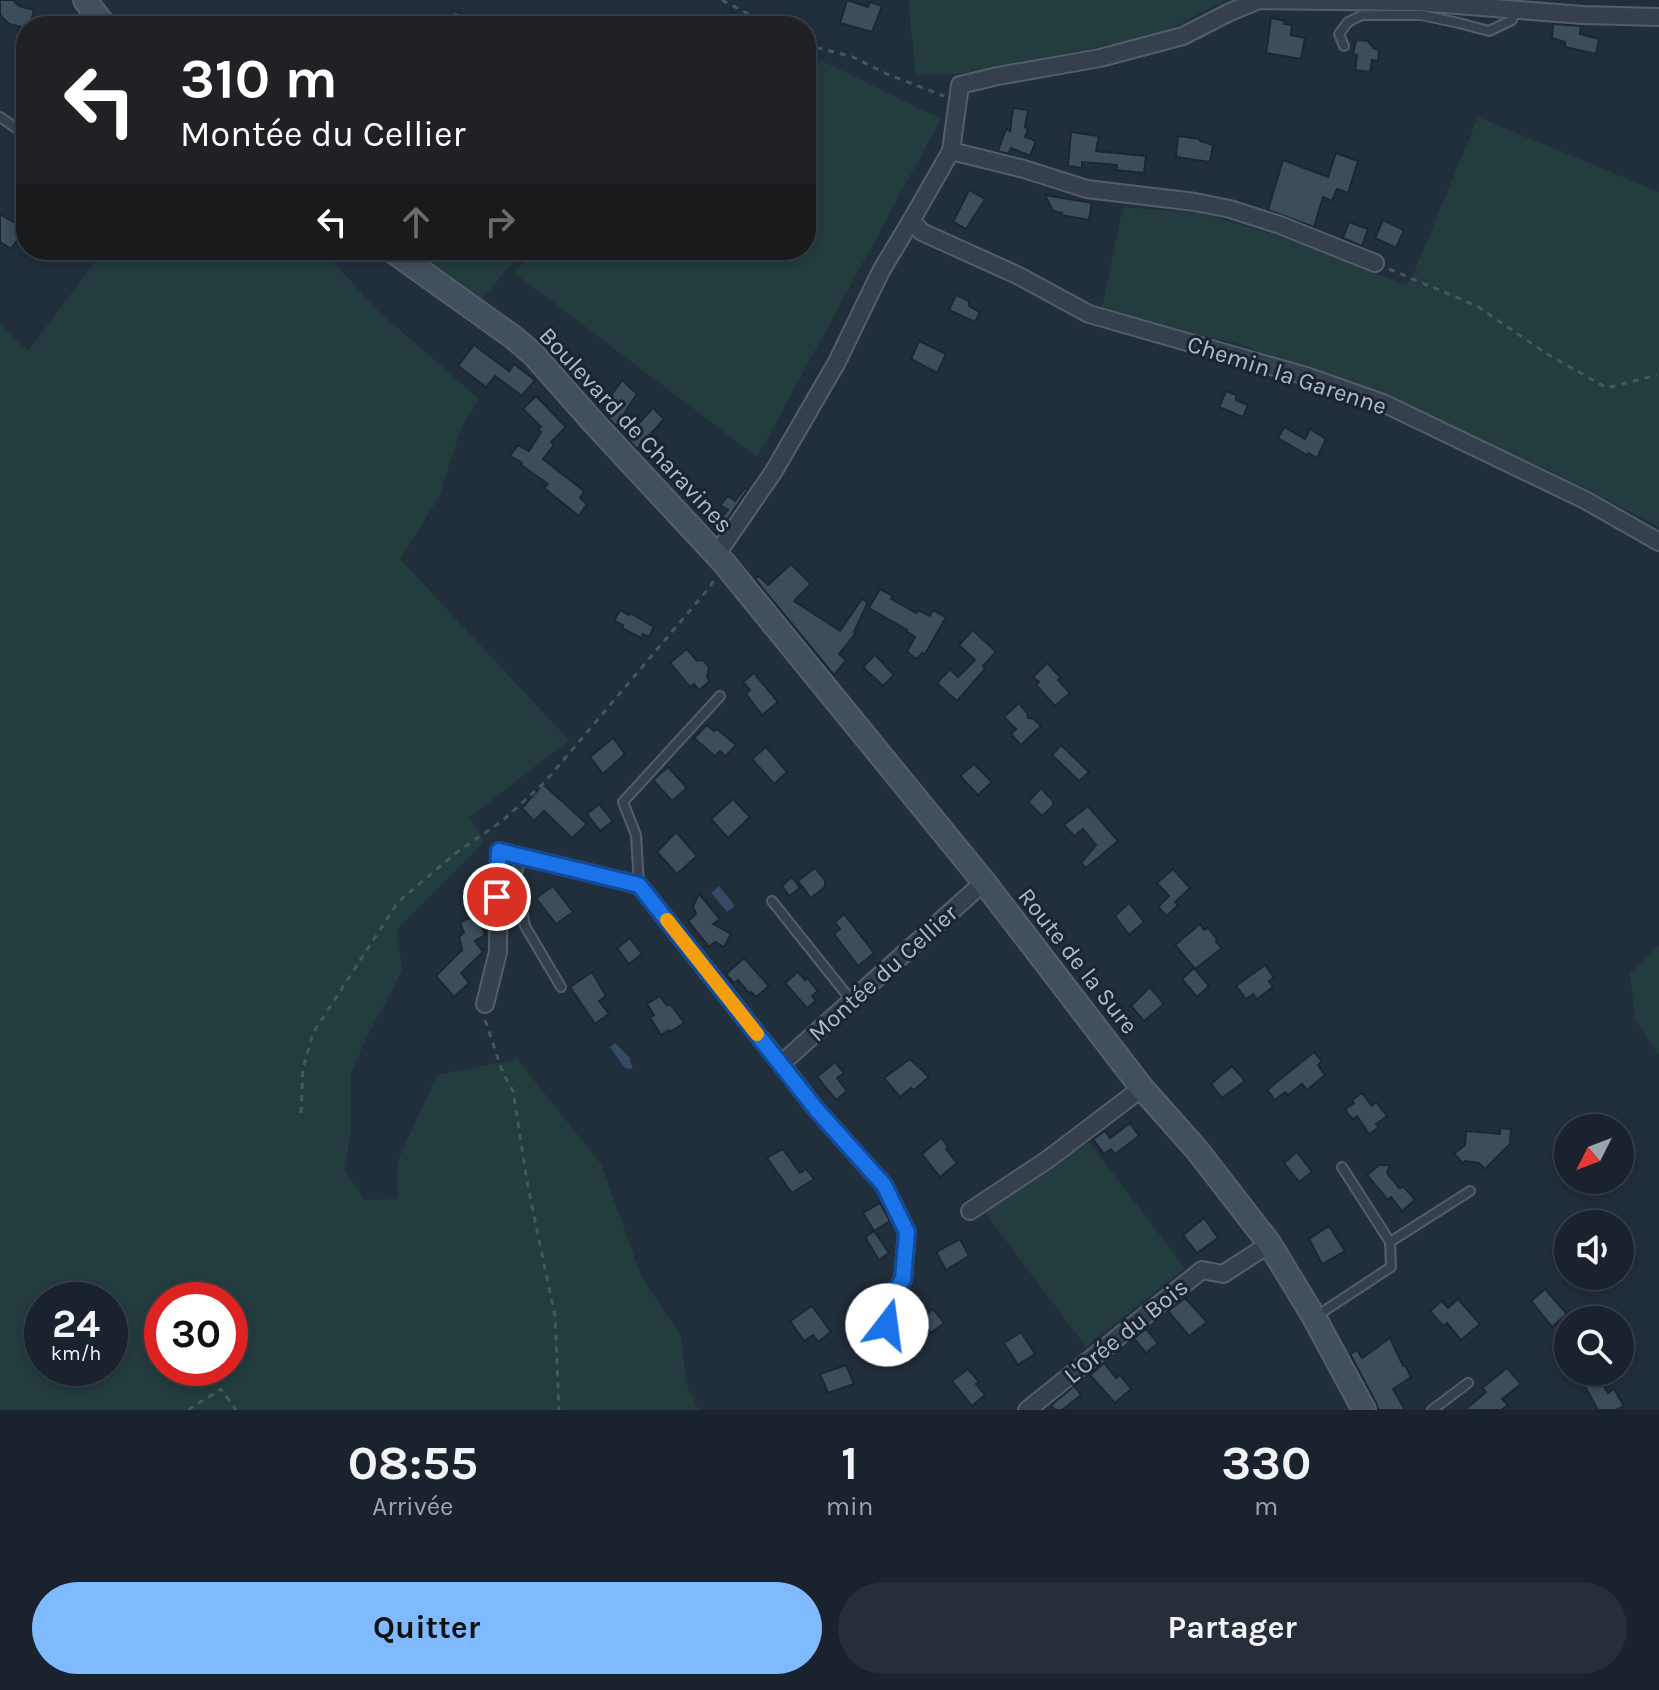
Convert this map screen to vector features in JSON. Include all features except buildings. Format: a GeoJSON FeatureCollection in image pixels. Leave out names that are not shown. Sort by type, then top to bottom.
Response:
{"type":"FeatureCollection","features":[{"type":"Feature","properties":{"kind":"main road"},"geometry":{"type":"LineString","coordinates":[[85,0],[97,16]]}},
{"type":"Feature","properties":{"kind":"main road","name":"Boulevard de Charavines"},"geometry":{"type":"LineString","coordinates":[[405,260],[533,354],[614,446],[720,558]]}},
{"type":"Feature","properties":{"kind":"main road","name":"Route de la Sure"},"geometry":{"type":"LineString","coordinates":[[720,558],[984,882],[1142,1088],[1197,1150],[1269,1243],[1314,1317],[1364,1410]]}},
{"type":"Feature","properties":{"kind":"street"},"geometry":{"type":"LineString","coordinates":[[720,558],[721,548],[774,471],[837,362],[881,271],[951,151],[959,92],[998,76],[1100,58],[1183,36],[1259,0],[1418,2],[1505,6],[1583,15],[1659,17]]}},
{"type":"Feature","properties":{"kind":"street"},"geometry":{"type":"LineString","coordinates":[[951,151],[1087,189],[1230,209],[1280,225],[1375,263]]}},
{"type":"Feature","properties":{"kind":"street","name":"Chemin la Garenne"},"geometry":{"type":"LineString","coordinates":[[911,221],[922,232],[1019,276],[1089,314],[1306,376],[1383,403],[1585,500],[1659,542]]}},
{"type":"Feature","properties":{"kind":"street"},"geometry":{"type":"LineString","coordinates":[[485,1004],[498,952],[499,851],[639,885],[816,1109],[884,1185],[907,1232],[903,1279],[888,1301],[886,1348]]}},
{"type":"Feature","properties":{"kind":"street","name":"Montée du Cellier"},"geometry":{"type":"LineString","coordinates":[[781,1064],[984,882]]}},
{"type":"Feature","properties":{"kind":"street"},"geometry":{"type":"LineString","coordinates":[[970,1211],[1047,1160],[1142,1088]]}},
{"type":"Feature","properties":{"kind":"street","name":"L'Orée du Bois"},"geometry":{"type":"LineString","coordinates":[[1027,1410],[1202,1270],[1223,1274],[1269,1243]]}},
{"type":"Feature","properties":{"kind":"lane"},"geometry":{"type":"LineString","coordinates":[[1344,46],[1339,34],[1348,22],[1362,15],[1421,15],[1489,31],[1512,20],[1505,6]]}},
{"type":"Feature","properties":{"kind":"lane"},"geometry":{"type":"LineString","coordinates":[[639,885],[636,835],[623,802],[720,696]]}},
{"type":"Feature","properties":{"kind":"lane"},"geometry":{"type":"LineString","coordinates":[[521,857],[516,877],[525,926],[561,987]]}},
{"type":"Feature","properties":{"kind":"lane"},"geometry":{"type":"LineString","coordinates":[[772,901],[852,1001]]}},
{"type":"Feature","properties":{"kind":"lane"},"geometry":{"type":"LineString","coordinates":[[1314,1317],[1391,1267],[1390,1242],[1342,1167]]}},
{"type":"Feature","properties":{"kind":"lane"},"geometry":{"type":"LineString","coordinates":[[1390,1242],[1470,1191]]}},
{"type":"Feature","properties":{"kind":"lane"},"geometry":{"type":"LineString","coordinates":[[1432,1410],[1468,1383]]}},
{"type":"Feature","properties":{"kind":"path"},"geometry":{"type":"LineString","coordinates":[[722,0],[752,16]]}},
{"type":"Feature","properties":{"kind":"path"},"geometry":{"type":"LineString","coordinates":[[816,47],[853,57],[925,89],[959,92]]}},
{"type":"Feature","properties":{"kind":"path"},"geometry":{"type":"LineString","coordinates":[[1375,263],[1477,306],[1547,354],[1607,388],[1657,375]]}},
{"type":"Feature","properties":{"kind":"path"},"geometry":{"type":"LineString","coordinates":[[301,1113],[303,1069],[313,1033],[398,902],[457,852],[501,822],[544,783],[709,588],[720,558]]}},
{"type":"Feature","properties":{"kind":"path"},"geometry":{"type":"LineString","coordinates":[[485,1004],[484,1018],[503,1073],[513,1091],[528,1187],[555,1316],[559,1410]]}},
{"type":"Feature","properties":{"kind":"path"},"geometry":{"type":"LineString","coordinates":[[188,1410],[221,1389],[236,1410]]}},
{"type":"Feature","properties":{"kind":"green space"},"geometry":{"type":"Polygon","coordinates":[[[908,0],[1226,0],[1160,35],[961,74],[916,75],[908,0]]]}},
{"type":"Feature","properties":{"kind":"green space"},"geometry":{"type":"Polygon","coordinates":[[[818,59],[941,119],[757,457],[513,272],[526,260],[816,260],[818,59]]]}},
{"type":"Feature","properties":{"kind":"green space"},"geometry":{"type":"Polygon","coordinates":[[[1478,117],[1659,192],[1659,527],[1545,468],[1239,344],[1101,312],[1123,207],[1200,213],[1280,236],[1406,285],[1413,275],[1478,117]]]}},
{"type":"Feature","properties":{"kind":"green space"},"geometry":{"type":"Polygon","coordinates":[[[96,260],[332,260],[376,309],[479,399],[461,428],[439,497],[400,559],[569,740],[470,817],[484,842],[397,929],[402,971],[351,1072],[351,1130],[345,1170],[364,1200],[397,1199],[398,1160],[437,1075],[517,1059],[601,1164],[642,1278],[681,1336],[687,1386],[699,1410],[0,1410],[0,323],[28,351],[96,260]]]}},
{"type":"Feature","properties":{"kind":"green space"},"geometry":{"type":"Polygon","coordinates":[[[420,260],[517,260],[482,299],[420,260]]]}},
{"type":"Feature","properties":{"kind":"green space"},"geometry":{"type":"Polygon","coordinates":[[[1659,946],[1659,1055],[1635,1020],[1630,973],[1659,946]]]}},
{"type":"Feature","properties":{"kind":"green space"},"geometry":{"type":"Polygon","coordinates":[[[1089,1142],[1185,1268],[1086,1347],[985,1213],[1089,1142]]]}},
{"type":"Feature","properties":{"kind":"water"},"geometry":{"type":"Polygon","coordinates":[[[719,886],[735,906],[727,912],[711,893],[719,886]]]}},
{"type":"Feature","properties":{"kind":"water"},"geometry":{"type":"Polygon","coordinates":[[[615,1043],[630,1058],[631,1069],[625,1068],[610,1047],[615,1043]]]}},
{"type":"Feature","properties":{"kind":"slow traffic"},"geometry":{"type":"LineString","coordinates":[[667,920],[757,1034]]}},
{"type":"Feature","properties":{"kind":"route"},"geometry":{"type":"LineString","coordinates":[[497,897],[499,851],[639,885],[816,1109],[884,1185],[907,1232],[903,1279],[888,1301],[887,1325]]}}]}
